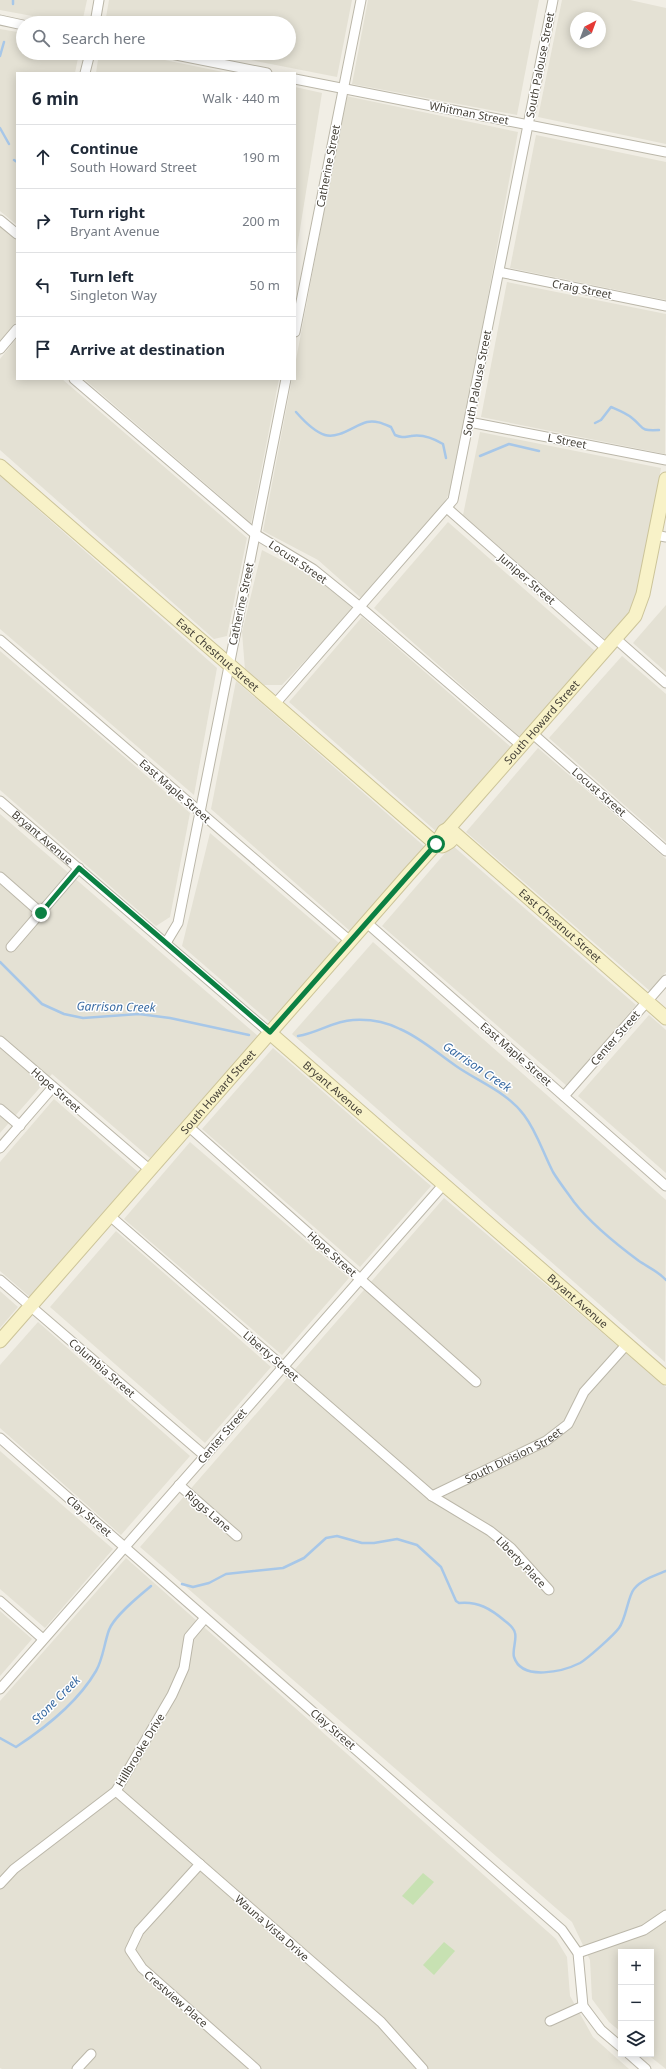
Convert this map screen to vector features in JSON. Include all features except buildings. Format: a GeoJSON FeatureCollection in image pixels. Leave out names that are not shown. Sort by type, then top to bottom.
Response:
{"type":"FeatureCollection","features":[{"type":"Feature","properties":{"kind":"main road","name":"East Chestnut Street"},"geometry":{"type":"LineString","coordinates":[[0,466],[436,844]]}},
{"type":"Feature","properties":{"kind":"main road","name":"South Howard Street"},"geometry":{"type":"LineString","coordinates":[[0,1341],[436,844],[442,846],[452,840],[452,832],[460,817],[635,616],[660,536],[666,479]]}},
{"type":"Feature","properties":{"kind":"main road","name":"East Chestnut Street"},"geometry":{"type":"LineString","coordinates":[[452,832],[666,1018]]}},
{"type":"Feature","properties":{"kind":"main road","name":"Bryant Avenue"},"geometry":{"type":"LineString","coordinates":[[270,1032],[665,1376]]}},
{"type":"Feature","properties":{"kind":"street"},"geometry":{"type":"LineString","coordinates":[[96,16],[99,0]]}},
{"type":"Feature","properties":{"kind":"street","name":"Catherine Street"},"geometry":{"type":"LineString","coordinates":[[296,327],[361,0]]}},
{"type":"Feature","properties":{"kind":"street","name":"South Palouse Street"},"geometry":{"type":"LineString","coordinates":[[275,704],[447,508],[455,492],[552,0]]}},
{"type":"Feature","properties":{"kind":"street"},"geometry":{"type":"LineString","coordinates":[[0,20],[16,23]]}},
{"type":"Feature","properties":{"kind":"street"},"geometry":{"type":"LineString","coordinates":[[86,72],[89,60]]}},
{"type":"Feature","properties":{"kind":"street"},"geometry":{"type":"LineString","coordinates":[[201,60],[262,72]]}},
{"type":"Feature","properties":{"kind":"street","name":"Whitman Street"},"geometry":{"type":"LineString","coordinates":[[296,79],[666,152]]}},
{"type":"Feature","properties":{"kind":"street"},"geometry":{"type":"LineString","coordinates":[[0,220],[16,233]]}},
{"type":"Feature","properties":{"kind":"street","name":"Craig Street"},"geometry":{"type":"LineString","coordinates":[[499,272],[666,306]]}},
{"type":"Feature","properties":{"kind":"street"},"geometry":{"type":"LineString","coordinates":[[0,349],[16,331]]}},
{"type":"Feature","properties":{"kind":"street","name":"Locust Street"},"geometry":{"type":"LineString","coordinates":[[75,380],[255,534],[313,569],[360,607],[522,746]]}},
{"type":"Feature","properties":{"kind":"street","name":"Catherine Street"},"geometry":{"type":"LineString","coordinates":[[166,943],[178,923],[228,663],[286,380]]}},
{"type":"Feature","properties":{"kind":"street","name":"L Street"},"geometry":{"type":"LineString","coordinates":[[469,422],[666,460]]}},
{"type":"Feature","properties":{"kind":"street","name":"Juniper Street"},"geometry":{"type":"LineString","coordinates":[[447,508],[607,649]]}},
{"type":"Feature","properties":{"kind":"street"},"geometry":{"type":"LineString","coordinates":[[616,639],[666,683]]}},
{"type":"Feature","properties":{"kind":"street","name":"East Maple Street"},"geometry":{"type":"LineString","coordinates":[[0,640],[350,941]]}},
{"type":"Feature","properties":{"kind":"street","name":"Locust Street"},"geometry":{"type":"LineString","coordinates":[[533,734],[666,851]]}},
{"type":"Feature","properties":{"kind":"street","name":"Bryant Avenue"},"geometry":{"type":"LineString","coordinates":[[0,801],[270,1032]]}},
{"type":"Feature","properties":{"kind":"street"},"geometry":{"type":"LineString","coordinates":[[11,947],[79,868]]}},
{"type":"Feature","properties":{"kind":"street"},"geometry":{"type":"LineString","coordinates":[[0,877],[41,913]]}},
{"type":"Feature","properties":{"kind":"street","name":"East Maple Street"},"geometry":{"type":"LineString","coordinates":[[367,923],[666,1186]]}},
{"type":"Feature","properties":{"kind":"street","name":"Center Street"},"geometry":{"type":"LineString","coordinates":[[564,1096],[666,980]]}},
{"type":"Feature","properties":{"kind":"street","name":"Hope Street"},"geometry":{"type":"LineString","coordinates":[[0,1041],[150,1170]]}},
{"type":"Feature","properties":{"kind":"street"},"geometry":{"type":"LineString","coordinates":[[0,1148],[53,1087]]}},
{"type":"Feature","properties":{"kind":"street"},"geometry":{"type":"LineString","coordinates":[[0,1109],[20,1126]]}},
{"type":"Feature","properties":{"kind":"street","name":"Hope Street"},"geometry":{"type":"LineString","coordinates":[[188,1126],[476,1382]]}},
{"type":"Feature","properties":{"kind":"street","name":"Center Street"},"geometry":{"type":"LineString","coordinates":[[0,1689],[444,1184]]}},
{"type":"Feature","properties":{"kind":"street","name":"Liberty Street"},"geometry":{"type":"LineString","coordinates":[[110,1216],[432,1496]]}},
{"type":"Feature","properties":{"kind":"street","name":"Columbia Street"},"geometry":{"type":"LineString","coordinates":[[0,1280],[205,1456]]}},
{"type":"Feature","properties":{"kind":"street","name":"South Division Street"},"geometry":{"type":"LineString","coordinates":[[432,1496],[546,1441],[568,1424],[584,1392],[627,1344]]}},
{"type":"Feature","properties":{"kind":"street","name":"Clay Street"},"geometry":{"type":"LineString","coordinates":[[0,1438],[562,1930],[578,1953],[583,2006]]}},
{"type":"Feature","properties":{"kind":"street","name":"Riggs Lane"},"geometry":{"type":"LineString","coordinates":[[179,1485],[237,1536]]}},
{"type":"Feature","properties":{"kind":"street","name":"Liberty Place"},"geometry":{"type":"LineString","coordinates":[[432,1496],[490,1531],[511,1548],[549,1590]]}},
{"type":"Feature","properties":{"kind":"street"},"geometry":{"type":"LineString","coordinates":[[0,1601],[43,1639]]}},
{"type":"Feature","properties":{"kind":"street","name":"Hillbrooke Drive"},"geometry":{"type":"LineString","coordinates":[[0,1884],[14,1869],[116,1791],[172,1695],[184,1668],[189,1637],[205,1618]]}},
{"type":"Feature","properties":{"kind":"street","name":"Wauna Vista Drive"},"geometry":{"type":"LineString","coordinates":[[116,1791],[380,2022],[423,2069]]}},
{"type":"Feature","properties":{"kind":"street","name":"Crestview Place"},"geometry":{"type":"LineString","coordinates":[[200,1864],[138,1931],[130,1950],[142,1968],[256,2069]]}},
{"type":"Feature","properties":{"kind":"street"},"geometry":{"type":"LineString","coordinates":[[578,1953],[644,1930],[666,1915]]}},
{"type":"Feature","properties":{"kind":"street"},"geometry":{"type":"LineString","coordinates":[[550,2021],[583,2006],[601,2030],[618,2044]]}},
{"type":"Feature","properties":{"kind":"street"},"geometry":{"type":"LineString","coordinates":[[77,2069],[91,2054]]}},
{"type":"Feature","properties":{"kind":"street"},"geometry":{"type":"LineString","coordinates":[[632,2057],[646,2069]]}},
{"type":"Feature","properties":{"kind":"shaded area"},"geometry":{"type":"Polygon","coordinates":[[[0,0],[87,0],[84,16],[32,16],[0,10],[0,0]]]}},
{"type":"Feature","properties":{"kind":"shaded area"},"geometry":{"type":"Polygon","coordinates":[[[109,0],[352,0],[337,77],[251,60],[296,60],[296,16],[106,16],[109,0]]]}},
{"type":"Feature","properties":{"kind":"shaded area"},"geometry":{"type":"Polygon","coordinates":[[[368,0],[539,0],[517,115],[352,84],[368,0]]]}},
{"type":"Feature","properties":{"kind":"shaded area"},"geometry":{"type":"Polygon","coordinates":[[[562,0],[630,0],[666,8],[666,144],[538,117],[562,0]]]}},
{"type":"Feature","properties":{"kind":"shaded area"},"geometry":{"type":"Polygon","coordinates":[[[0,29],[16,32],[16,60],[78,60],[75,72],[16,72],[16,224],[0,211],[0,29]]]}},
{"type":"Feature","properties":{"kind":"shaded area"},"geometry":{"type":"Polygon","coordinates":[[[98,60],[165,60],[223,72],[96,72],[98,60]]]}},
{"type":"Feature","properties":{"kind":"shaded area"},"geometry":{"type":"Polygon","coordinates":[[[296,87],[322,93],[296,254],[296,87]]]}},
{"type":"Feature","properties":{"kind":"shaded area"},"geometry":{"type":"Polygon","coordinates":[[[346,96],[518,132],[454,482],[442,509],[361,598],[318,560],[263,531],[292,380],[296,380],[296,360],[346,96]]]}},
{"type":"Feature","properties":{"kind":"shaded area"},"geometry":{"type":"Polygon","coordinates":[[[536,135],[666,162],[666,300],[510,268],[536,135]]]}},
{"type":"Feature","properties":{"kind":"shaded area"},"geometry":{"type":"Polygon","coordinates":[[[0,226],[16,239],[16,322],[0,341],[0,226]]]}},
{"type":"Feature","properties":{"kind":"shaded area"},"geometry":{"type":"Polygon","coordinates":[[[507,282],[666,314],[665,454],[481,417],[507,282]]]}},
{"type":"Feature","properties":{"kind":"shaded area"},"geometry":{"type":"Polygon","coordinates":[[[16,339],[16,380],[63,380],[247,538],[227,636],[214,639],[0,450],[0,359],[16,339]]]}},
{"type":"Feature","properties":{"kind":"shaded area"},"geometry":{"type":"Polygon","coordinates":[[[85,380],[279,380],[251,523],[85,380]]]}},
{"type":"Feature","properties":{"kind":"shaded area"},"geometry":{"type":"Polygon","coordinates":[[[480,432],[661,468],[639,589],[629,615],[606,640],[463,515],[480,432]]]}},
{"type":"Feature","properties":{"kind":"shaded area"},"geometry":{"type":"Polygon","coordinates":[[[0,476],[217,668],[194,795],[0,629],[0,476]]]}},
{"type":"Feature","properties":{"kind":"shaded area"},"geometry":{"type":"Polygon","coordinates":[[[448,522],[596,652],[521,738],[374,608],[448,522]]]}},
{"type":"Feature","properties":{"kind":"shaded area"},"geometry":{"type":"Polygon","coordinates":[[[262,550],[314,577],[354,609],[282,685],[264,685],[245,670],[242,632],[262,550]]]}},
{"type":"Feature","properties":{"kind":"shaded area"},"geometry":{"type":"Polygon","coordinates":[[[666,605],[666,672],[633,643],[666,605]]]}},
{"type":"Feature","properties":{"kind":"shaded area"},"geometry":{"type":"Polygon","coordinates":[[[362,617],[512,748],[438,833],[289,702],[362,617]]]}},
{"type":"Feature","properties":{"kind":"shaded area"},"geometry":{"type":"Polygon","coordinates":[[[0,651],[190,813],[170,917],[156,926],[0,790],[0,651]]]}},
{"type":"Feature","properties":{"kind":"shaded area"},"geometry":{"type":"Polygon","coordinates":[[[622,656],[666,694],[666,842],[549,738],[622,656]]]}},
{"type":"Feature","properties":{"kind":"shaded area"},"geometry":{"type":"Polygon","coordinates":[[[236,681],[425,847],[350,931],[211,809],[236,681]]]}},
{"type":"Feature","properties":{"kind":"shaded area"},"geometry":{"type":"Polygon","coordinates":[[[538,748],[666,859],[666,972],[650,991],[466,832],[538,748]]]}},
{"type":"Feature","properties":{"kind":"shaded area"},"geometry":{"type":"Polygon","coordinates":[[[0,814],[258,1036],[150,1158],[52,1074],[0,1133],[0,814]]]}},
{"type":"Feature","properties":{"kind":"shaded area"},"geometry":{"type":"Polygon","coordinates":[[[210,833],[339,943],[270,1022],[182,946],[210,833]]]}},
{"type":"Feature","properties":{"kind":"shaded area"},"geometry":{"type":"Polygon","coordinates":[[[452,845],[636,1005],[567,1086],[382,926],[452,845]]]}},
{"type":"Feature","properties":{"kind":"shaded area"},"geometry":{"type":"Polygon","coordinates":[[[373,942],[666,1200],[665,1362],[292,1034],[373,942]]]}},
{"type":"Feature","properties":{"kind":"shaded area"},"geometry":{"type":"Polygon","coordinates":[[[649,1015],[666,1030],[666,1173],[578,1096],[649,1015]]]}},
{"type":"Feature","properties":{"kind":"shaded area"},"geometry":{"type":"Polygon","coordinates":[[[273,1048],[431,1186],[360,1267],[202,1129],[273,1048]]]}},
{"type":"Feature","properties":{"kind":"shaded area"},"geometry":{"type":"Polygon","coordinates":[[[54,1099],[138,1172],[30,1297],[0,1271],[0,1162],[54,1099]]]}},
{"type":"Feature","properties":{"kind":"shaded area"},"geometry":{"type":"Polygon","coordinates":[[[190,1142],[349,1278],[282,1355],[124,1219],[190,1142]]]}},
{"type":"Feature","properties":{"kind":"shaded area"},"geometry":{"type":"Polygon","coordinates":[[[444,1198],[666,1387],[666,2069],[651,2057],[654,2057],[654,1949],[618,1949],[618,2030],[609,2022],[592,1999],[590,1960],[572,1922],[140,1547],[444,1198]]]}},
{"type":"Feature","properties":{"kind":"shaded area"},"geometry":{"type":"Polygon","coordinates":[[[116,1231],[271,1367],[205,1443],[50,1307],[116,1231]]]}},
{"type":"Feature","properties":{"kind":"shaded area"},"geometry":{"type":"Polygon","coordinates":[[[0,1291],[18,1307],[0,1328],[0,1291]]]}},
{"type":"Feature","properties":{"kind":"shaded area"},"geometry":{"type":"Polygon","coordinates":[[[38,1322],[190,1456],[121,1535],[0,1428],[0,1365],[38,1322]]]}},
{"type":"Feature","properties":{"kind":"shaded area"},"geometry":{"type":"Polygon","coordinates":[[[0,1451],[113,1549],[45,1628],[0,1589],[0,1451]]]}},
{"type":"Feature","properties":{"kind":"shaded area"},"geometry":{"type":"Polygon","coordinates":[[[126,1558],[556,1939],[567,1957],[570,1996],[593,2037],[629,2069],[0,2068],[0,1701],[126,1558]]]}},
{"type":"Feature","properties":{"kind":"shaded area"},"geometry":{"type":"Polygon","coordinates":[[[0,1611],[32,1639],[0,1676],[0,1611]]]}},
{"type":"Feature","properties":{"kind":"green space"},"geometry":{"type":"Polygon","coordinates":[[[423,1873],[434,1882],[413,1905],[402,1896],[423,1873]]]}},
{"type":"Feature","properties":{"kind":"green space"},"geometry":{"type":"Polygon","coordinates":[[[444,1942],[455,1951],[434,1975],[423,1965],[444,1942]]]}},
{"type":"Feature","properties":{"kind":"waterway"},"geometry":{"type":"LineString","coordinates":[[0,56],[4,42]]}},
{"type":"Feature","properties":{"kind":"waterway"},"geometry":{"type":"LineString","coordinates":[[0,128],[9,144]]}},
{"type":"Feature","properties":{"kind":"waterway"},"geometry":{"type":"LineString","coordinates":[[595,423],[601,420],[611,407],[630,416],[642,428],[648,430],[659,430]]}},
{"type":"Feature","properties":{"kind":"waterway"},"geometry":{"type":"LineString","coordinates":[[296,412],[313,429],[330,436],[347,431],[367,422],[374,422],[391,427],[395,435],[399,437],[427,437],[443,444],[446,458]]}},
{"type":"Feature","properties":{"kind":"waterway"},"geometry":{"type":"LineString","coordinates":[[480,456],[509,444],[539,451]]}},
{"type":"Feature","properties":{"kind":"waterway","name":"Garrison Creek"},"geometry":{"type":"LineString","coordinates":[[0,962],[42,1004],[64,1014],[83,1018],[139,1014],[170,1018],[249,1035]]}},
{"type":"Feature","properties":{"kind":"waterway","name":"Garrison Creek"},"geometry":{"type":"LineString","coordinates":[[298,1036],[339,1022],[365,1020],[395,1027],[429,1046],[456,1066],[501,1094],[517,1107],[529,1122],[553,1172],[574,1202],[596,1226],[613,1241],[639,1261],[660,1274],[666,1280]]}},
{"type":"Feature","properties":{"kind":"waterway","name":"Stone Creek"},"geometry":{"type":"LineString","coordinates":[[182,1584],[193,1587],[209,1583],[226,1574],[283,1568],[304,1558],[326,1538],[337,1536],[362,1543],[374,1543],[397,1539],[417,1545],[441,1567],[456,1601],[459,1603],[472,1603],[484,1607],[495,1613],[514,1629],[514,1657],[518,1665],[525,1670],[544,1672],[573,1666],[588,1657],[619,1628],[634,1589],[645,1580],[666,1571]]}},
{"type":"Feature","properties":{"kind":"waterway","name":"Stone Creek"},"geometry":{"type":"LineString","coordinates":[[0,1738],[16,1747],[49,1723],[70,1704],[89,1682],[96,1671],[112,1624],[127,1606],[151,1586]]}},
{"type":"Feature","properties":{"kind":"route"},"geometry":{"type":"LineString","coordinates":[[41,913],[79,868],[270,1032],[436,844]]}}]}
